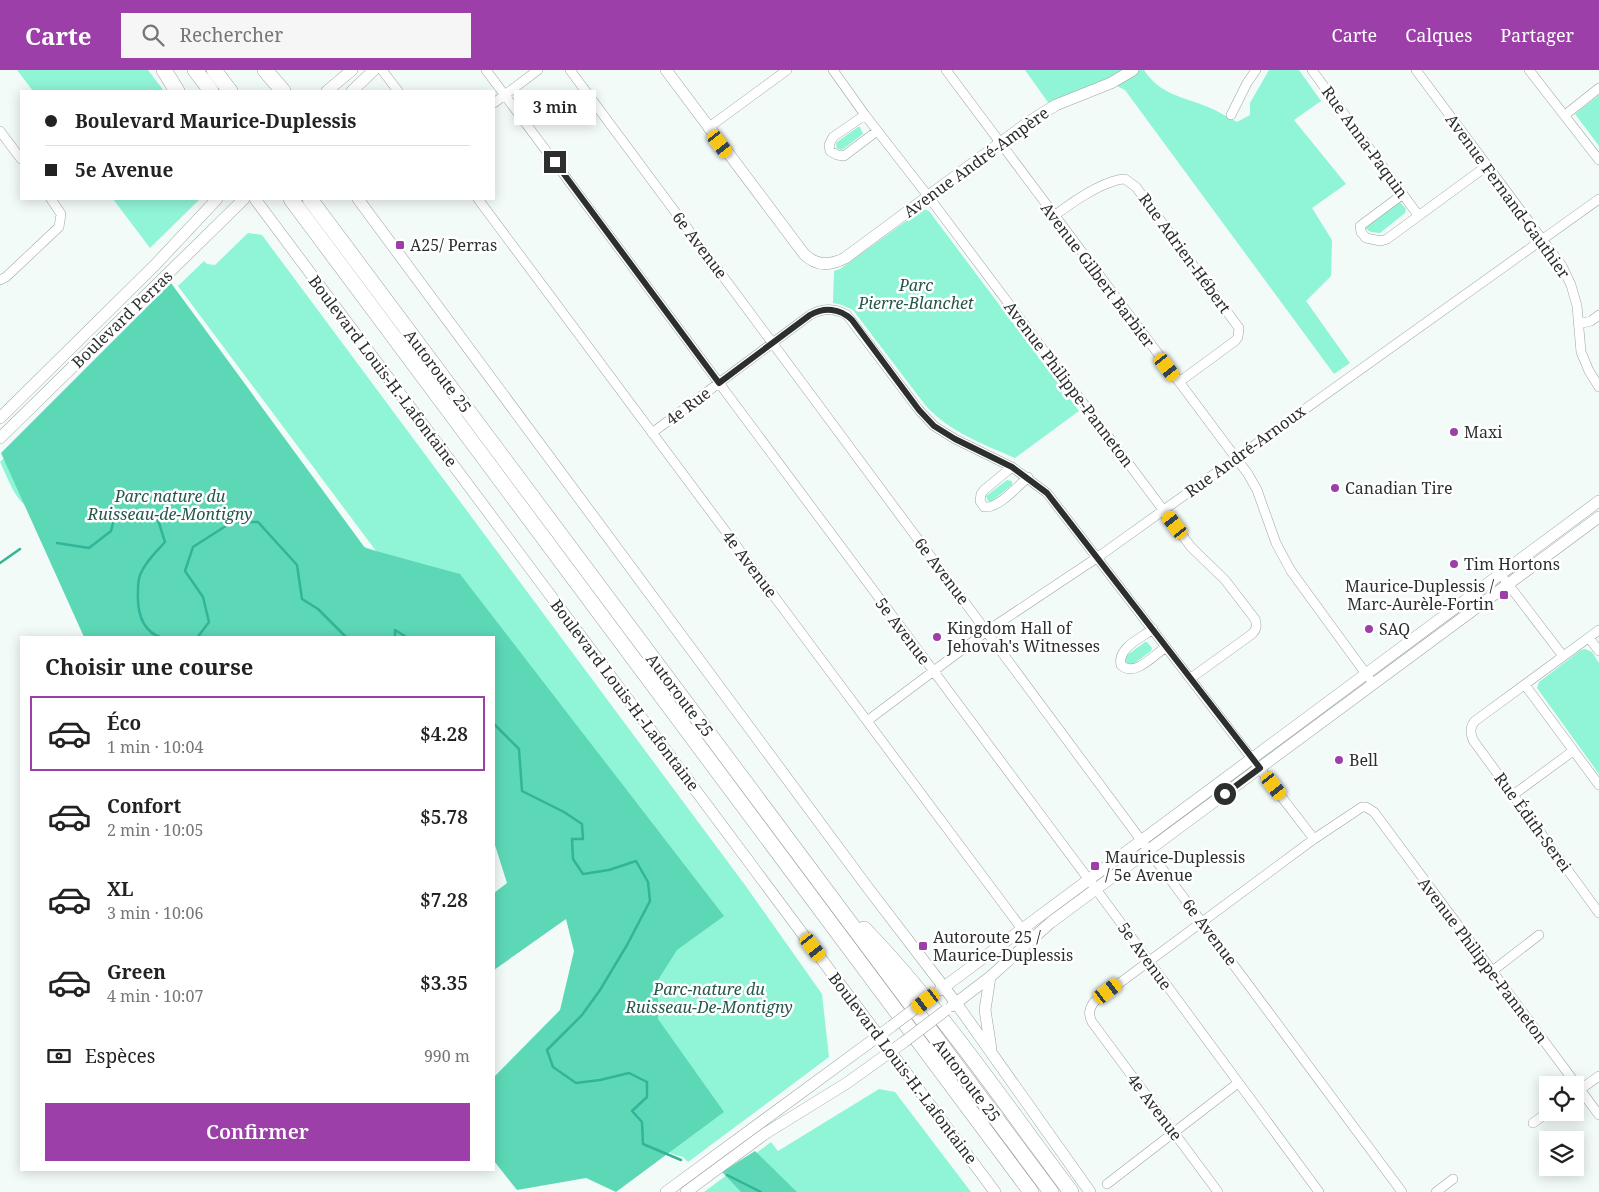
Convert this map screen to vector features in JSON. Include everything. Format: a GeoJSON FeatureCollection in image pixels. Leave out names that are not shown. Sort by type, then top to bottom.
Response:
{"type":"FeatureCollection","features":[{"type":"Feature","properties":{"kind":"highway"},"geometry":{"type":"LineString","coordinates":[[164,70],[176,90]]}},
{"type":"Feature","properties":{"kind":"highway"},"geometry":{"type":"LineString","coordinates":[[195,70],[210,90]]}},
{"type":"Feature","properties":{"kind":"highway"},"geometry":{"type":"LineString","coordinates":[[214,70],[229,90]]}},
{"type":"Feature","properties":{"kind":"highway"},"geometry":{"type":"LineString","coordinates":[[265,70],[281,90]]}},
{"type":"Feature","properties":{"kind":"highway","name":"Autoroute 25"},"geometry":{"type":"LineString","coordinates":[[292,200],[1031,1192]]}},
{"type":"Feature","properties":{"kind":"highway","name":"Autoroute 25"},"geometry":{"type":"LineString","coordinates":[[311,200],[1051,1192]]}},
{"type":"Feature","properties":{"kind":"highway"},"geometry":{"type":"LineString","coordinates":[[821,884],[886,951],[915,986],[1071,1192]]}},
{"type":"Feature","properties":{"kind":"highway"},"geometry":{"type":"LineString","coordinates":[[996,1145],[1024,1192]]}},
{"type":"Feature","properties":{"kind":"main road"},"geometry":{"type":"LineString","coordinates":[[328,90],[352,70]]}},
{"type":"Feature","properties":{"kind":"main road"},"geometry":{"type":"LineString","coordinates":[[353,90],[374,70]]}},
{"type":"Feature","properties":{"kind":"main road"},"geometry":{"type":"LineString","coordinates":[[666,70],[708,128]]}},
{"type":"Feature","properties":{"kind":"main road","name":"Avenue André-Ampère"},"geometry":{"type":"LineString","coordinates":[[708,128],[804,254],[811,260],[826,264],[836,263],[1030,120],[1052,108],[1111,83],[1132,70]]}},
{"type":"Feature","properties":{"kind":"main road","name":"Boulevard Perras"},"geometry":{"type":"LineString","coordinates":[[0,418],[155,265],[216,200]]}},
{"type":"Feature","properties":{"kind":"main road","name":"Boulevard Perras"},"geometry":{"type":"LineString","coordinates":[[0,438],[243,200]]}},
{"type":"Feature","properties":{"kind":"main road","name":"Boulevard Louis-H.-Lafontaine"},"geometry":{"type":"LineString","coordinates":[[255,200],[995,1192]]}},
{"type":"Feature","properties":{"kind":"main road"},"geometry":{"type":"LineString","coordinates":[[359,200],[856,873],[956,1002],[1090,1192]]}},
{"type":"Feature","properties":{"kind":"main road"},"geometry":{"type":"LineString","coordinates":[[666,1192],[1599,501]]}},
{"type":"Feature","properties":{"kind":"main road"},"geometry":{"type":"LineString","coordinates":[[686,1192],[766,1133],[846,1083],[904,1042],[990,977],[1050,923],[1599,517]]}},
{"type":"Feature","properties":{"kind":"main road"},"geometry":{"type":"LineString","coordinates":[[990,977],[985,1010],[992,1052]]}},
{"type":"Feature","properties":{"kind":"street"},"geometry":{"type":"LineString","coordinates":[[382,70],[397,90]]}},
{"type":"Feature","properties":{"kind":"street","name":"5e Avenue"},"geometry":{"type":"LineString","coordinates":[[486,70],[1096,889],[1319,1192]]}},
{"type":"Feature","properties":{"kind":"street"},"geometry":{"type":"LineString","coordinates":[[495,102],[538,70]]}},
{"type":"Feature","properties":{"kind":"street","name":"6e Avenue"},"geometry":{"type":"LineString","coordinates":[[570,70],[1402,1192]]}},
{"type":"Feature","properties":{"kind":"street"},"geometry":{"type":"LineString","coordinates":[[708,128],[786,70]]}},
{"type":"Feature","properties":{"kind":"street","name":"Avenue Philippe-Panneton"},"geometry":{"type":"LineString","coordinates":[[833,70],[1191,547],[1226,580],[1255,619],[1257,625],[1256,630],[1252,634],[1191,678]]}},
{"type":"Feature","properties":{"kind":"street","name":"Avenue Gilbert Barbier"},"geometry":{"type":"LineString","coordinates":[[947,70],[999,143],[1248,474],[1257,490],[1276,543],[1291,571],[1374,684]]}},
{"type":"Feature","properties":{"kind":"street"},"geometry":{"type":"LineString","coordinates":[[1231,115],[1247,83],[1256,70]]}},
{"type":"Feature","properties":{"kind":"street","name":"Rue Anna-Paquin"},"geometry":{"type":"LineString","coordinates":[[1312,70],[1418,215]]}},
{"type":"Feature","properties":{"kind":"street","name":"Avenue Fernand-Gauthier"},"geometry":{"type":"LineString","coordinates":[[1416,70],[1562,266],[1572,285],[1577,306],[1581,352],[1599,387]]}},
{"type":"Feature","properties":{"kind":"street"},"geometry":{"type":"LineString","coordinates":[[1529,70],[1599,160]]}},
{"type":"Feature","properties":{"kind":"street"},"geometry":{"type":"LineString","coordinates":[[1565,115],[1599,88]]}},
{"type":"Feature","properties":{"kind":"street"},"geometry":{"type":"LineString","coordinates":[[865,115],[834,138],[829,145],[830,151],[844,156],[877,131]]}},
{"type":"Feature","properties":{"kind":"street"},"geometry":{"type":"LineString","coordinates":[[0,130],[20,158]]}},
{"type":"Feature","properties":{"kind":"street"},"geometry":{"type":"LineString","coordinates":[[1403,194],[1360,226],[1363,236],[1372,240],[1384,240],[1488,165]]}},
{"type":"Feature","properties":{"kind":"street","name":"Rue Adrien-Hébert"},"geometry":{"type":"LineString","coordinates":[[1054,216],[1081,198],[1119,179],[1131,182],[1142,195],[1239,328],[1235,341],[1179,382]]}},
{"type":"Feature","properties":{"kind":"street","name":"Rue André-Arnoux"},"geometry":{"type":"LineString","coordinates":[[867,721],[987,631],[1098,557],[1599,198]]}},
{"type":"Feature","properties":{"kind":"street"},"geometry":{"type":"LineString","coordinates":[[0,280],[6,278],[59,227],[61,219],[60,210],[52,200]]}},
{"type":"Feature","properties":{"kind":"street","name":"4e Avenue"},"geometry":{"type":"LineString","coordinates":[[479,200],[1022,930]]}},
{"type":"Feature","properties":{"kind":"street","name":"4e Rue"},"geometry":{"type":"LineString","coordinates":[[652,433],[810,315],[821,310],[834,310],[847,315],[919,410],[934,426],[955,439],[1012,467]]}},
{"type":"Feature","properties":{"kind":"street"},"geometry":{"type":"LineString","coordinates":[[1578,324],[1591,321],[1599,315]]}},
{"type":"Feature","properties":{"kind":"street"},"geometry":{"type":"LineString","coordinates":[[1028,477],[997,505],[984,507],[980,501],[981,494],[1012,467],[1028,477],[1047,493],[1314,839],[1148,960]]}},
{"type":"Feature","properties":{"kind":"street"},"geometry":{"type":"LineString","coordinates":[[1500,574],[1563,656]]}},
{"type":"Feature","properties":{"kind":"street"},"geometry":{"type":"LineString","coordinates":[[1153,629],[1123,650],[1120,657],[1121,665],[1127,669],[1135,669],[1166,646]]}},
{"type":"Feature","properties":{"kind":"street"},"geometry":{"type":"LineString","coordinates":[[1599,630],[1526,685],[1599,786]]}},
{"type":"Feature","properties":{"kind":"street"},"geometry":{"type":"LineString","coordinates":[[1589,638],[1599,652]]}},
{"type":"Feature","properties":{"kind":"street","name":"Rue Édith-Serei"},"geometry":{"type":"LineString","coordinates":[[1526,685],[1476,721],[1471,730],[1473,740],[1599,913]]}},
{"type":"Feature","properties":{"kind":"street"},"geometry":{"type":"LineString","coordinates":[[1513,795],[1574,751]]}},
{"type":"Feature","properties":{"kind":"street","name":"Avenue Philippe-Panneton"},"geometry":{"type":"LineString","coordinates":[[1314,839],[1357,809],[1366,807],[1374,812],[1567,1076]]}},
{"type":"Feature","properties":{"kind":"street"},"geometry":{"type":"LineString","coordinates":[[1491,972],[1539,935]]}},
{"type":"Feature","properties":{"kind":"street","name":"4e Avenue"},"geometry":{"type":"LineString","coordinates":[[1148,960],[1094,1002],[1089,1012],[1092,1022],[1218,1192]]}},
{"type":"Feature","properties":{"kind":"street"},"geometry":{"type":"LineString","coordinates":[[1584,1087],[1599,1076]]}},
{"type":"Feature","properties":{"kind":"street"},"geometry":{"type":"LineString","coordinates":[[1107,1184],[1238,1083]]}},
{"type":"Feature","properties":{"kind":"street","name":"Avenue Philippe-Panneton"},"geometry":{"type":"LineString","coordinates":[[1584,1098],[1599,1115]]}},
{"type":"Feature","properties":{"kind":"street"},"geometry":{"type":"LineString","coordinates":[[1532,1124],[1539,1119]]}},
{"type":"Feature","properties":{"kind":"street"},"geometry":{"type":"LineString","coordinates":[[1436,1192],[1453,1179]]}},
{"type":"Feature","properties":{"kind":"green space"},"geometry":{"type":"Polygon","coordinates":[[[17,70],[148,70],[163,90],[32,90],[17,70]]]}},
{"type":"Feature","properties":{"kind":"green space"},"geometry":{"type":"Polygon","coordinates":[[[1025,70],[1144,70],[1157,85],[1165,90],[1212,109],[1237,122],[1250,115],[1250,103],[1269,70],[1299,70],[1321,101],[1294,120],[1346,184],[1312,208],[1332,240],[1331,276],[1306,301],[1350,363],[1334,374],[1125,90],[1111,83],[1052,108],[1025,70]]]}},
{"type":"Feature","properties":{"kind":"green space"},"geometry":{"type":"Polygon","coordinates":[[[1599,95],[1599,146],[1575,114],[1599,95]]]}},
{"type":"Feature","properties":{"kind":"green space"},"geometry":{"type":"Polygon","coordinates":[[[860,127],[863,134],[842,150],[837,149],[837,142],[860,127]]]}},
{"type":"Feature","properties":{"kind":"green space"},"geometry":{"type":"Polygon","coordinates":[[[114,200],[199,200],[150,248],[114,200]]]}},
{"type":"Feature","properties":{"kind":"green space"},"geometry":{"type":"Polygon","coordinates":[[[1400,202],[1406,209],[1405,213],[1380,233],[1371,232],[1366,229],[1367,225],[1400,202]]]}},
{"type":"Feature","properties":{"kind":"green space","name":"Parc Pierre-Blanchet"},"geometry":{"type":"Polygon","coordinates":[[[923,209],[929,211],[1079,411],[1015,458],[968,437],[935,415],[926,406],[853,310],[833,303],[834,271],[840,269],[923,209]]]}},
{"type":"Feature","properties":{"kind":"green space","name":"Parc-nature du Ruisseau-De-Montigny"},"geometry":{"type":"Polygon","coordinates":[[[248,233],[262,235],[745,885],[822,994],[829,1057],[688,1162],[683,1157],[672,1154],[663,1146],[596,1004],[495,713],[495,636],[487,636],[30,509],[20,500],[9,481],[0,462],[19,443],[376,551],[178,286],[204,261],[207,264],[215,265],[248,233]]]}},
{"type":"Feature","properties":{"kind":"green space","name":"Parc nature du Ruisseau-de-Montigny"},"geometry":{"type":"Polygon","coordinates":[[[171,283],[365,548],[460,574],[724,916],[677,950],[658,980],[658,1019],[724,1112],[616,1192],[586,1178],[517,1190],[495,1162],[495,1076],[560,1010],[574,951],[566,919],[495,969],[495,892],[507,883],[495,845],[495,636],[84,636],[1,453],[171,283]]]}},
{"type":"Feature","properties":{"kind":"green space"},"geometry":{"type":"Polygon","coordinates":[[[1007,480],[1012,481],[1012,485],[992,501],[988,501],[986,496],[1007,480]]]}},
{"type":"Feature","properties":{"kind":"green space"},"geometry":{"type":"Polygon","coordinates":[[[1145,642],[1152,648],[1151,651],[1132,665],[1127,664],[1126,656],[1145,642]]]}},
{"type":"Feature","properties":{"kind":"green space"},"geometry":{"type":"Polygon","coordinates":[[[1585,649],[1592,652],[1599,663],[1599,774],[1537,688],[1539,682],[1581,650],[1585,649]]]}},
{"type":"Feature","properties":{"kind":"green space"},"geometry":{"type":"Polygon","coordinates":[[[879,1089],[895,1092],[971,1192],[704,1192],[771,1142],[778,1151],[879,1089]]]}},
{"type":"Feature","properties":{"kind":"green space"},"geometry":{"type":"Polygon","coordinates":[[[755,1151],[797,1192],[741,1192],[722,1172],[755,1151]]]}},
{"type":"Feature","properties":{"kind":"waterway"},"geometry":{"type":"LineString","coordinates":[[57,543],[89,548],[111,531],[116,512],[143,512],[158,520],[165,542],[151,557],[142,570],[138,581],[138,605],[142,619],[149,630],[157,636]]}},
{"type":"Feature","properties":{"kind":"waterway"},"geometry":{"type":"LineString","coordinates":[[198,636],[209,622],[203,597],[185,571],[193,547],[232,522],[258,522],[297,565],[302,599],[318,609],[345,636]]}},
{"type":"Feature","properties":{"kind":"waterway"},"geometry":{"type":"LineString","coordinates":[[0,563],[20,549]]}},
{"type":"Feature","properties":{"kind":"waterway"},"geometry":{"type":"LineString","coordinates":[[395,636],[395,630],[405,636]]}},
{"type":"Feature","properties":{"kind":"waterway"},"geometry":{"type":"LineString","coordinates":[[495,725],[519,749],[522,791],[564,812],[582,824],[583,839],[572,839],[573,859],[583,874],[609,870],[636,861],[648,882],[650,901],[600,990],[582,1015],[547,1050],[553,1067],[576,1083],[600,1080],[629,1073],[647,1082],[647,1097],[632,1111],[642,1122],[643,1144],[681,1160]]}},
{"type":"Feature","properties":{"kind":"waterway"},"geometry":{"type":"LineString","coordinates":[[727,1175],[761,1192]]}},
{"type":"Feature","properties":{"kind":"place","name":"A25/ Perras"},"geometry":{"type":"Point","coordinates":[400,245]}},
{"type":"Feature","properties":{"kind":"place","name":"Maxi"},"geometry":{"type":"Point","coordinates":[1454,432]}},
{"type":"Feature","properties":{"kind":"place","name":"Canadian Tire"},"geometry":{"type":"Point","coordinates":[1335,488]}},
{"type":"Feature","properties":{"kind":"place","name":"Tim Hortons"},"geometry":{"type":"Point","coordinates":[1454,564]}},
{"type":"Feature","properties":{"kind":"place","name":"Maurice-Duplessis / Marc-Aurèle-Fortin"},"geometry":{"type":"Point","coordinates":[1504,595]}},
{"type":"Feature","properties":{"kind":"place","name":"SAQ"},"geometry":{"type":"Point","coordinates":[1369,629]}},
{"type":"Feature","properties":{"kind":"place","name":"Kingdom Hall of Jehovah's Witnesses"},"geometry":{"type":"Point","coordinates":[937,637]}},
{"type":"Feature","properties":{"kind":"place","name":"Bell"},"geometry":{"type":"Point","coordinates":[1339,760]}},
{"type":"Feature","properties":{"kind":"place","name":"Maurice-Duplessis / 5e Avenue"},"geometry":{"type":"Point","coordinates":[1095,866]}},
{"type":"Feature","properties":{"kind":"place","name":"Autoroute 25 / Maurice-Duplessis"},"geometry":{"type":"Point","coordinates":[923,946]}},
{"type":"Feature","properties":{"kind":"route"},"geometry":{"type":"LineString","coordinates":[[555,162],[719,383],[815,312],[834,310],[842,312],[852,320],[919,410],[934,426],[955,439],[1012,467],[1047,493],[1260,768],[1225,794]]}}]}
